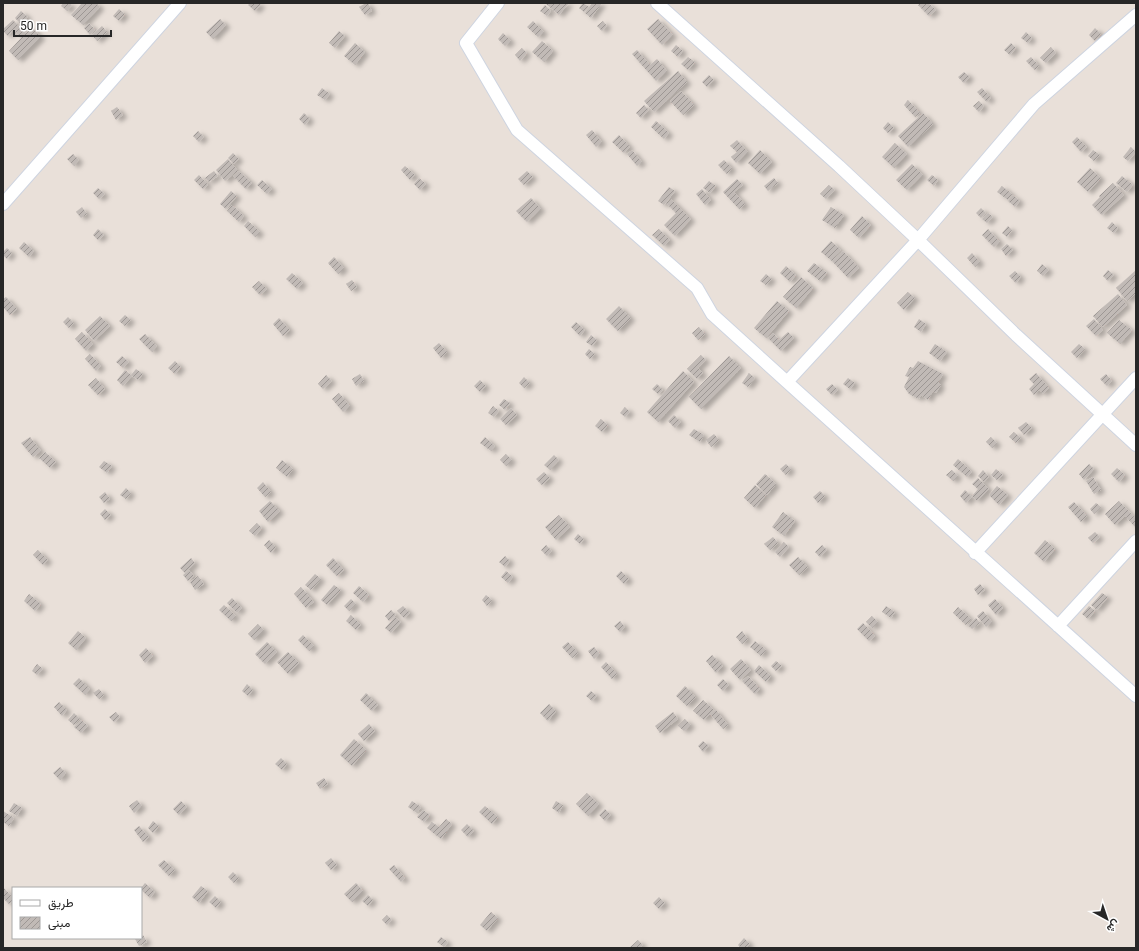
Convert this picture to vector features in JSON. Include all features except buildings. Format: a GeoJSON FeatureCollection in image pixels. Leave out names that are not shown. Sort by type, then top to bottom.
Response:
{"type":"FeatureCollection","features":[{"type":"Feature","properties":{"kind":"street"},"geometry":{"type":"LineString","coordinates":[[3,204],[180,3]]}},
{"type":"Feature","properties":{"kind":"street"},"geometry":{"type":"LineString","coordinates":[[498,3],[466,43],[517,130],[697,288],[712,314],[1136,696]]}},
{"type":"Feature","properties":{"kind":"street"},"geometry":{"type":"LineString","coordinates":[[657,3],[839,166],[1016,334],[1136,445]]}},
{"type":"Feature","properties":{"kind":"street"},"geometry":{"type":"LineString","coordinates":[[786,382],[918,240],[1034,104],[1136,15]]}},
{"type":"Feature","properties":{"kind":"street"},"geometry":{"type":"LineString","coordinates":[[975,552],[1136,378]]}},
{"type":"Feature","properties":{"kind":"street"},"geometry":{"type":"LineString","coordinates":[[1058,626],[1136,540]]}}]}
